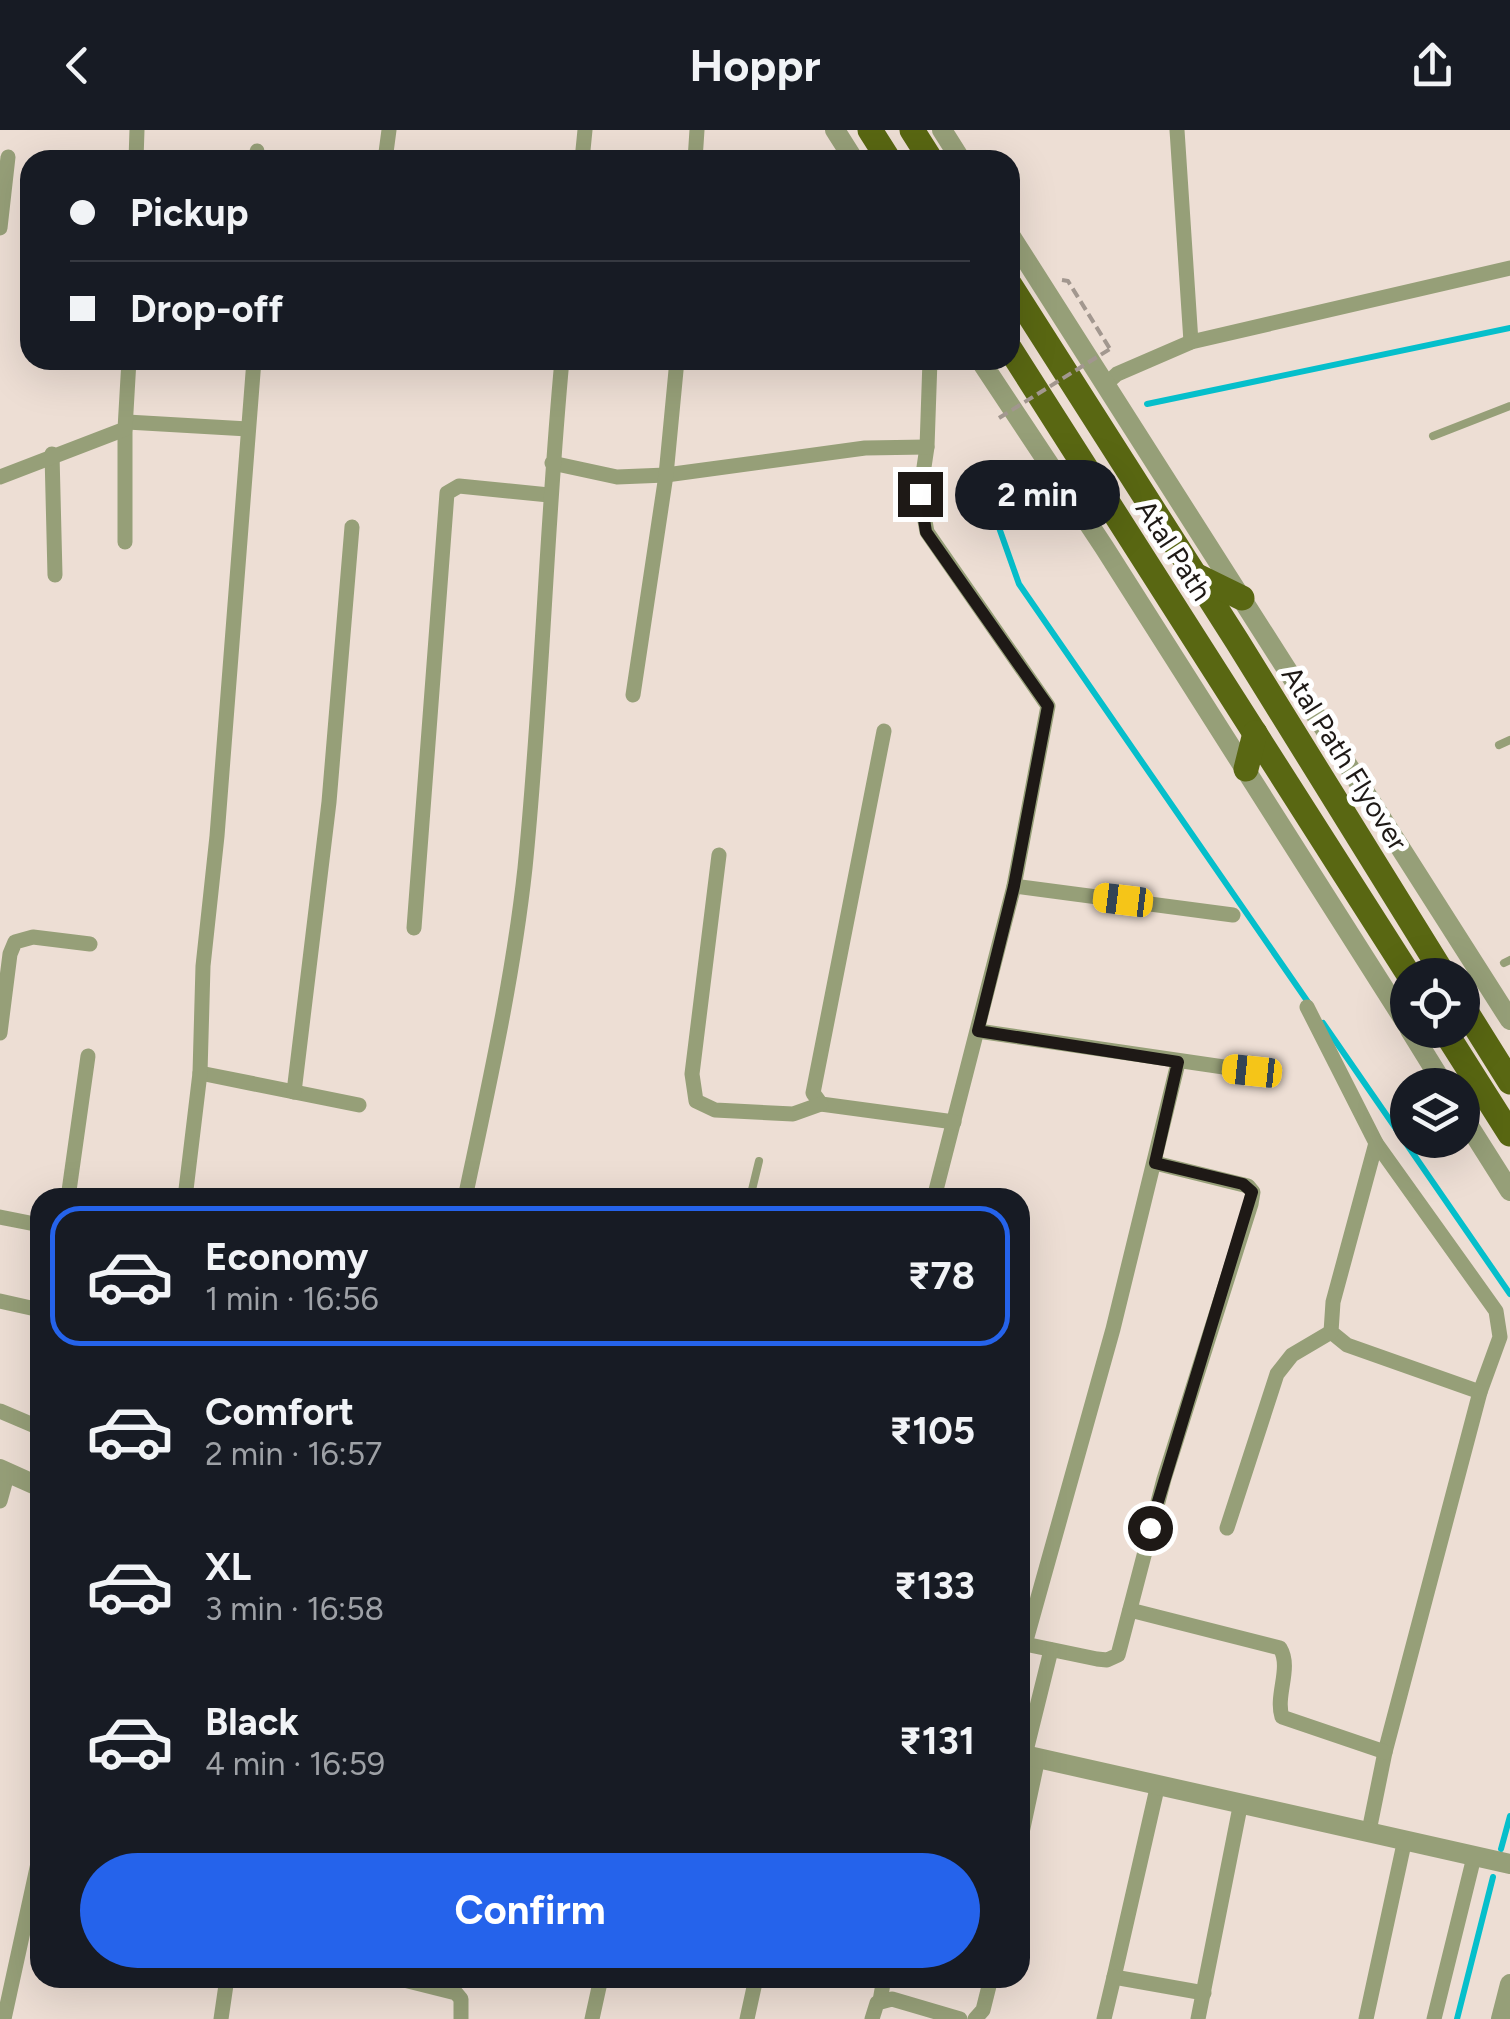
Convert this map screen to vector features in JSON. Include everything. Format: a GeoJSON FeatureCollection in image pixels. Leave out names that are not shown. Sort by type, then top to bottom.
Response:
{"type":"FeatureCollection","features":[{"type":"Feature","properties":{"kind":"main road","name":"Atal Path Flyover"},"geometry":{"type":"LineString","coordinates":[[1020,301],[1433,958]]}},
{"type":"Feature","properties":{"kind":"main road","name":"Atal Path"},"geometry":{"type":"LineString","coordinates":[[1020,365],[1255,733]]}},
{"type":"Feature","properties":{"kind":"main road"},"geometry":{"type":"LineString","coordinates":[[1193,574],[1242,598]]}},
{"type":"Feature","properties":{"kind":"main road"},"geometry":{"type":"LineString","coordinates":[[1246,769],[1255,733]]}},
{"type":"Feature","properties":{"kind":"main road"},"geometry":{"type":"LineString","coordinates":[[1255,733],[1398,958]]}},
{"type":"Feature","properties":{"kind":"main road"},"geometry":{"type":"LineString","coordinates":[[1480,1034],[1510,1082]]}},
{"type":"Feature","properties":{"kind":"main road"},"geometry":{"type":"LineString","coordinates":[[1455,1048],[1510,1134]]}},
{"type":"Feature","properties":{"kind":"street"},"geometry":{"type":"LineString","coordinates":[[1177,130],[1191,342]]}},
{"type":"Feature","properties":{"kind":"street"},"geometry":{"type":"LineString","coordinates":[[0,228],[8,158]]}},
{"type":"Feature","properties":{"kind":"street"},"geometry":{"type":"LineString","coordinates":[[1020,251],[1510,1020]]}},
{"type":"Feature","properties":{"kind":"street"},"geometry":{"type":"LineString","coordinates":[[1106,384],[1117,374],[1191,342],[1510,268]]}},
{"type":"Feature","properties":{"kind":"street"},"geometry":{"type":"LineString","coordinates":[[125,542],[129,370]]}},
{"type":"Feature","properties":{"kind":"street"},"geometry":{"type":"LineString","coordinates":[[187,1188],[200,1073],[202,966],[253,370]]}},
{"type":"Feature","properties":{"kind":"street"},"geometry":{"type":"LineString","coordinates":[[467,1188],[512,965],[524,872],[561,370]]}},
{"type":"Feature","properties":{"kind":"street"},"geometry":{"type":"LineString","coordinates":[[633,695],[666,474],[676,370]]}},
{"type":"Feature","properties":{"kind":"street"},"geometry":{"type":"LineString","coordinates":[[930,370],[927,448],[920,494],[926,532],[1048,706],[1014,886],[937,1188]]}},
{"type":"Feature","properties":{"kind":"street"},"geometry":{"type":"LineString","coordinates":[[987,370],[1390,998]]}},
{"type":"Feature","properties":{"kind":"street"},"geometry":{"type":"LineString","coordinates":[[0,477],[126,425],[248,429]]}},
{"type":"Feature","properties":{"kind":"street"},"geometry":{"type":"LineString","coordinates":[[414,928],[447,494],[458,486],[666,474],[866,448],[927,448]]}},
{"type":"Feature","properties":{"kind":"street"},"geometry":{"type":"LineString","coordinates":[[52,454],[54,575]]}},
{"type":"Feature","properties":{"kind":"street"},"geometry":{"type":"LineString","coordinates":[[294,1092],[329,802],[352,527]]}},
{"type":"Feature","properties":{"kind":"street"},"geometry":{"type":"LineString","coordinates":[[821,1104],[814,1098],[814,1086],[884,731]]}},
{"type":"Feature","properties":{"kind":"street"},"geometry":{"type":"LineString","coordinates":[[719,855],[692,1074],[696,1101],[715,1110],[793,1114],[821,1104],[954,1122]]}},
{"type":"Feature","properties":{"kind":"street"},"geometry":{"type":"LineString","coordinates":[[1014,886],[1233,915]]}},
{"type":"Feature","properties":{"kind":"street"},"geometry":{"type":"LineString","coordinates":[[0,1033],[10,954],[16,942],[33,937],[90,944]]}},
{"type":"Feature","properties":{"kind":"street"},"geometry":{"type":"LineString","coordinates":[[1308,1007],[1376,1143],[1496,1311],[1500,1337],[1480,1392],[1385,1752],[1368,1831]]}},
{"type":"Feature","properties":{"kind":"street"},"geometry":{"type":"LineString","coordinates":[[978,1031],[1252,1071]]}},
{"type":"Feature","properties":{"kind":"street"},"geometry":{"type":"LineString","coordinates":[[69,1188],[88,1056]]}},
{"type":"Feature","properties":{"kind":"street"},"geometry":{"type":"LineString","coordinates":[[1030,1615],[1113,1330],[1178,1062]]}},
{"type":"Feature","properties":{"kind":"street"},"geometry":{"type":"LineString","coordinates":[[200,1073],[360,1105]]}},
{"type":"Feature","properties":{"kind":"street"},"geometry":{"type":"LineString","coordinates":[[1331,1332],[1333,1302],[1376,1143]]}},
{"type":"Feature","properties":{"kind":"street"},"geometry":{"type":"LineString","coordinates":[[1480,1144],[1510,1191]]}},
{"type":"Feature","properties":{"kind":"street"},"geometry":{"type":"LineString","coordinates":[[1030,1645],[1097,1660],[1114,1659],[1122,1647],[1164,1479],[1252,1197],[1252,1189],[1243,1184],[1155,1163]]}},
{"type":"Feature","properties":{"kind":"street"},"geometry":{"type":"LineString","coordinates":[[0,1216],[30,1223]]}},
{"type":"Feature","properties":{"kind":"street"},"geometry":{"type":"LineString","coordinates":[[0,1302],[30,1308]]}},
{"type":"Feature","properties":{"kind":"street"},"geometry":{"type":"LineString","coordinates":[[1331,1332],[1348,1346],[1480,1392]]}},
{"type":"Feature","properties":{"kind":"street"},"geometry":{"type":"LineString","coordinates":[[1228,1528],[1277,1374],[1292,1355],[1331,1332]]}},
{"type":"Feature","properties":{"kind":"street"},"geometry":{"type":"LineString","coordinates":[[0,1411],[30,1424]]}},
{"type":"Feature","properties":{"kind":"street"},"geometry":{"type":"LineString","coordinates":[[0,1501],[4,1470],[30,1482]]}},
{"type":"Feature","properties":{"kind":"street"},"geometry":{"type":"LineString","coordinates":[[1130,1610],[1280,1648],[1285,1658],[1279,1704],[1282,1717],[1385,1752]]}},
{"type":"Feature","properties":{"kind":"street"},"geometry":{"type":"LineString","coordinates":[[1030,1747],[1051,1650]]}},
{"type":"Feature","properties":{"kind":"street"},"geometry":{"type":"LineString","coordinates":[[1030,1756],[1510,1864]]}},
{"type":"Feature","properties":{"kind":"street"},"geometry":{"type":"LineString","coordinates":[[1104,2019],[1158,1784]]}},
{"type":"Feature","properties":{"kind":"street"},"geometry":{"type":"LineString","coordinates":[[1198,2019],[1241,1802]]}},
{"type":"Feature","properties":{"kind":"street"},"geometry":{"type":"LineString","coordinates":[[1366,2019],[1405,1840]]}},
{"type":"Feature","properties":{"kind":"street"},"geometry":{"type":"LineString","coordinates":[[1434,2019],[1474,1857]]}},
{"type":"Feature","properties":{"kind":"street"},"geometry":{"type":"LineString","coordinates":[[4,2019],[30,1900]]}},
{"type":"Feature","properties":{"kind":"street"},"geometry":{"type":"LineString","coordinates":[[1114,1976],[1204,1993]]}},
{"type":"Feature","properties":{"kind":"street"},"geometry":{"type":"LineString","coordinates":[[1501,2019],[1510,1984]]}},
{"type":"Feature","properties":{"kind":"street"},"geometry":{"type":"LineString","coordinates":[[221,2019],[226,1988]]}},
{"type":"Feature","properties":{"kind":"street"},"geometry":{"type":"LineString","coordinates":[[439,1988],[456,1992],[462,2005],[461,2019]]}},
{"type":"Feature","properties":{"kind":"street"},"geometry":{"type":"LineString","coordinates":[[592,2019],[599,1988]]}},
{"type":"Feature","properties":{"kind":"street"},"geometry":{"type":"LineString","coordinates":[[747,2019],[754,1988]]}},
{"type":"Feature","properties":{"kind":"street"},"geometry":{"type":"LineString","coordinates":[[872,2019],[882,1988]]}},
{"type":"Feature","properties":{"kind":"street"},"geometry":{"type":"LineString","coordinates":[[975,2019],[983,2010],[988,1988]]}},
{"type":"Feature","properties":{"kind":"street"},"geometry":{"type":"LineString","coordinates":[[880,2000],[902,2000],[960,2019]]}},
{"type":"Feature","properties":{"kind":"lane"},"geometry":{"type":"LineString","coordinates":[[1432,436],[1510,406]]}},
{"type":"Feature","properties":{"kind":"lane"},"geometry":{"type":"LineString","coordinates":[[1499,745],[1510,740]]}},
{"type":"Feature","properties":{"kind":"lane"},"geometry":{"type":"LineString","coordinates":[[752,1188],[759,1161]]}},
{"type":"Feature","properties":{"kind":"path"},"geometry":{"type":"LineString","coordinates":[[999,418],[1110,349],[1068,282]]}},
{"type":"Feature","properties":{"kind":"waterway"},"geometry":{"type":"LineString","coordinates":[[1147,404],[1510,328]]}},
{"type":"Feature","properties":{"kind":"waterway"},"geometry":{"type":"LineString","coordinates":[[1010,465],[991,505],[1019,584],[1310,1005]]}},
{"type":"Feature","properties":{"kind":"waterway"},"geometry":{"type":"LineString","coordinates":[[1323,1023],[1510,1294]]}},
{"type":"Feature","properties":{"kind":"waterway"},"geometry":{"type":"LineString","coordinates":[[1501,1849],[1510,1816]]}},
{"type":"Feature","properties":{"kind":"waterway"},"geometry":{"type":"LineString","coordinates":[[1457,2019],[1493,1877]]}},
{"type":"Feature","properties":{"kind":"route"},"geometry":{"type":"LineString","coordinates":[[920,494],[926,532],[1048,706],[1014,886],[978,1031],[1178,1062],[1155,1163],[1252,1189],[1251,1204],[1150,1528]]}}]}
